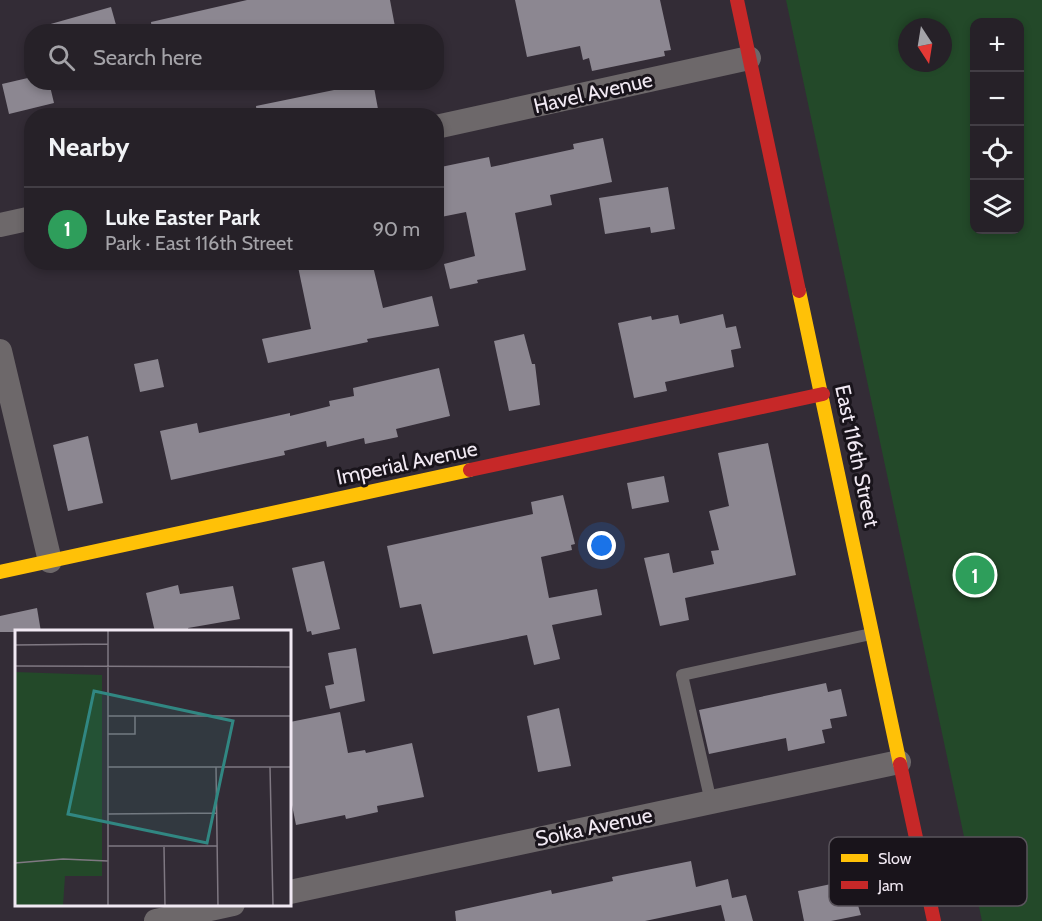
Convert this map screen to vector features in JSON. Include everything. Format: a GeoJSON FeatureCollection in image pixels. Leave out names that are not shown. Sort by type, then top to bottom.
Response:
{"type":"FeatureCollection","features":[{"type":"Feature","properties":{"kind":"main road","name":"East 116th Street"},"geometry":{"type":"LineString","coordinates":[[737,0],[823,394],[916,837]]}},
{"type":"Feature","properties":{"kind":"main road","name":"Imperial Avenue"},"geometry":{"type":"LineString","coordinates":[[0,572],[823,394]]}},
{"type":"Feature","properties":{"kind":"main road","name":"East 116th Street"},"geometry":{"type":"LineString","coordinates":[[931,906],[934,921]]}},
{"type":"Feature","properties":{"kind":"street","name":"Havel Avenue"},"geometry":{"type":"LineString","coordinates":[[444,126],[749,58]]}},
{"type":"Feature","properties":{"kind":"street"},"geometry":{"type":"LineString","coordinates":[[0,225],[24,220]]}},
{"type":"Feature","properties":{"kind":"street"},"geometry":{"type":"LineString","coordinates":[[0,351],[50,561]]}},
{"type":"Feature","properties":{"kind":"street","name":"Soika Avenue"},"geometry":{"type":"LineString","coordinates":[[291,892],[899,762]]}},
{"type":"Feature","properties":{"kind":"street"},"geometry":{"type":"LineString","coordinates":[[156,921],[224,906]]}},
{"type":"Feature","properties":{"kind":"lane"},"geometry":{"type":"LineString","coordinates":[[711,802],[682,675],[872,633]]}},
{"type":"Feature","properties":{"kind":"green space"},"geometry":{"type":"Polygon","coordinates":[[[786,0],[1042,0],[1042,921],[982,921],[979,906],[1027,906],[1027,837],[964,837],[786,0]]]}},
{"type":"Feature","properties":{"kind":"building"},"geometry":{"type":"Polygon","coordinates":[[[247,0],[390,0],[394,24],[151,24],[151,22],[247,0]]]}},
{"type":"Feature","properties":{"kind":"building"},"geometry":{"type":"Polygon","coordinates":[[[515,0],[660,0],[671,50],[664,51],[665,56],[592,71],[589,58],[583,60],[580,46],[527,57],[515,0]]]}},
{"type":"Feature","properties":{"kind":"building"},"geometry":{"type":"Polygon","coordinates":[[[111,7],[116,24],[51,24],[111,7]]]}},
{"type":"Feature","properties":{"kind":"building"},"geometry":{"type":"Polygon","coordinates":[[[24,79],[24,90],[51,90],[54,103],[24,108],[24,110],[9,114],[2,84],[24,79]]]}},
{"type":"Feature","properties":{"kind":"building"},"geometry":{"type":"Polygon","coordinates":[[[334,90],[374,90],[378,108],[256,108],[256,106],[334,90]]]}},
{"type":"Feature","properties":{"kind":"building"},"geometry":{"type":"Polygon","coordinates":[[[603,138],[612,182],[550,195],[552,205],[515,213],[526,270],[477,280],[478,283],[450,289],[444,264],[475,256],[466,212],[444,216],[444,166],[489,157],[491,167],[574,149],[573,144],[603,138]]]}},
{"type":"Feature","properties":{"kind":"building"},"geometry":{"type":"Polygon","coordinates":[[[668,187],[675,229],[651,233],[650,227],[605,234],[599,198],[668,187]]]}},
{"type":"Feature","properties":{"kind":"building"},"geometry":{"type":"Polygon","coordinates":[[[299,270],[374,270],[383,308],[432,296],[439,326],[367,339],[368,342],[268,363],[262,339],[311,329],[299,270]]]}},
{"type":"Feature","properties":{"kind":"building"},"geometry":{"type":"Polygon","coordinates":[[[723,314],[726,328],[736,326],[741,348],[731,350],[734,367],[665,382],[667,391],[634,398],[618,323],[651,316],[652,320],[678,315],[680,324],[723,314]]]}},
{"type":"Feature","properties":{"kind":"building"},"geometry":{"type":"Polygon","coordinates":[[[524,334],[532,364],[535,364],[540,405],[509,411],[494,341],[524,334]]]}},
{"type":"Feature","properties":{"kind":"building"},"geometry":{"type":"Polygon","coordinates":[[[158,359],[164,387],[140,392],[134,364],[158,359]]]}},
{"type":"Feature","properties":{"kind":"building"},"geometry":{"type":"Polygon","coordinates":[[[439,368],[450,416],[396,429],[398,437],[365,444],[364,438],[327,447],[326,441],[284,451],[285,455],[171,480],[160,431],[197,423],[199,433],[290,413],[290,416],[330,406],[329,401],[354,396],[353,388],[439,368]]]}},
{"type":"Feature","properties":{"kind":"building"},"geometry":{"type":"Polygon","coordinates":[[[88,436],[103,503],[68,511],[53,445],[88,436]]]}},
{"type":"Feature","properties":{"kind":"building"},"geometry":{"type":"Polygon","coordinates":[[[768,443],[796,575],[685,598],[689,620],[660,626],[644,558],[669,553],[673,573],[714,564],[711,551],[719,550],[709,511],[729,506],[718,453],[768,443]]]}},
{"type":"Feature","properties":{"kind":"building"},"geometry":{"type":"Polygon","coordinates":[[[664,476],[669,502],[632,509],[627,483],[664,476]]]}},
{"type":"Feature","properties":{"kind":"building"},"geometry":{"type":"Polygon","coordinates":[[[563,495],[575,544],[571,545],[572,550],[541,557],[549,598],[597,589],[602,615],[552,625],[560,659],[534,665],[527,635],[433,654],[421,604],[400,608],[387,546],[533,514],[531,502],[563,495]]]}},
{"type":"Feature","properties":{"kind":"building"},"geometry":{"type":"Polygon","coordinates":[[[324,561],[340,629],[312,635],[311,631],[307,632],[292,568],[324,561]]]}},
{"type":"Feature","properties":{"kind":"building"},"geometry":{"type":"Polygon","coordinates":[[[178,585],[180,594],[233,586],[240,619],[188,628],[188,630],[155,630],[146,593],[178,585]]]}},
{"type":"Feature","properties":{"kind":"building"},"geometry":{"type":"Polygon","coordinates":[[[37,608],[41,630],[0,632],[0,616],[37,608]]]}},
{"type":"Feature","properties":{"kind":"building"},"geometry":{"type":"Polygon","coordinates":[[[356,648],[365,701],[330,709],[325,686],[334,684],[328,653],[356,648]]]}},
{"type":"Feature","properties":{"kind":"building"},"geometry":{"type":"Polygon","coordinates":[[[826,683],[828,692],[841,689],[847,716],[830,719],[832,728],[822,730],[825,743],[788,751],[786,738],[709,754],[699,710],[826,683]]]}},
{"type":"Feature","properties":{"kind":"building"},"geometry":{"type":"Polygon","coordinates":[[[559,708],[571,766],[538,772],[527,716],[559,708]]]}},
{"type":"Feature","properties":{"kind":"building"},"geometry":{"type":"Polygon","coordinates":[[[340,712],[348,753],[365,750],[366,753],[412,743],[424,797],[377,806],[378,812],[346,819],[345,815],[296,825],[291,800],[291,722],[340,712]]]}},
{"type":"Feature","properties":{"kind":"building"},"geometry":{"type":"Polygon","coordinates":[[[691,861],[696,887],[728,879],[732,898],[746,895],[753,921],[725,921],[721,905],[645,921],[456,921],[455,911],[551,890],[552,894],[613,881],[612,877],[691,861]]]}},
{"type":"Feature","properties":{"kind":"building"},"geometry":{"type":"Polygon","coordinates":[[[829,884],[829,906],[858,906],[861,915],[831,921],[804,921],[798,891],[829,884]]]}},
{"type":"Feature","properties":{"kind":"traffic: slow"},"geometry":{"type":"LineString","coordinates":[[799,291],[900,764]]}},
{"type":"Feature","properties":{"kind":"traffic: slow"},"geometry":{"type":"LineString","coordinates":[[0,572],[470,470]]}},
{"type":"Feature","properties":{"kind":"traffic: jam"},"geometry":{"type":"LineString","coordinates":[[737,0],[799,291]]}},
{"type":"Feature","properties":{"kind":"traffic: jam"},"geometry":{"type":"LineString","coordinates":[[470,470],[823,394]]}},
{"type":"Feature","properties":{"kind":"traffic: jam"},"geometry":{"type":"LineString","coordinates":[[900,764],[916,837]]}},
{"type":"Feature","properties":{"kind":"traffic: jam"},"geometry":{"type":"LineString","coordinates":[[931,906],[934,921]]}},
{"type":"Feature","properties":{"kind":"place","name":"Luke Easter Park"},"geometry":{"type":"Point","coordinates":[975,575]}}]}
